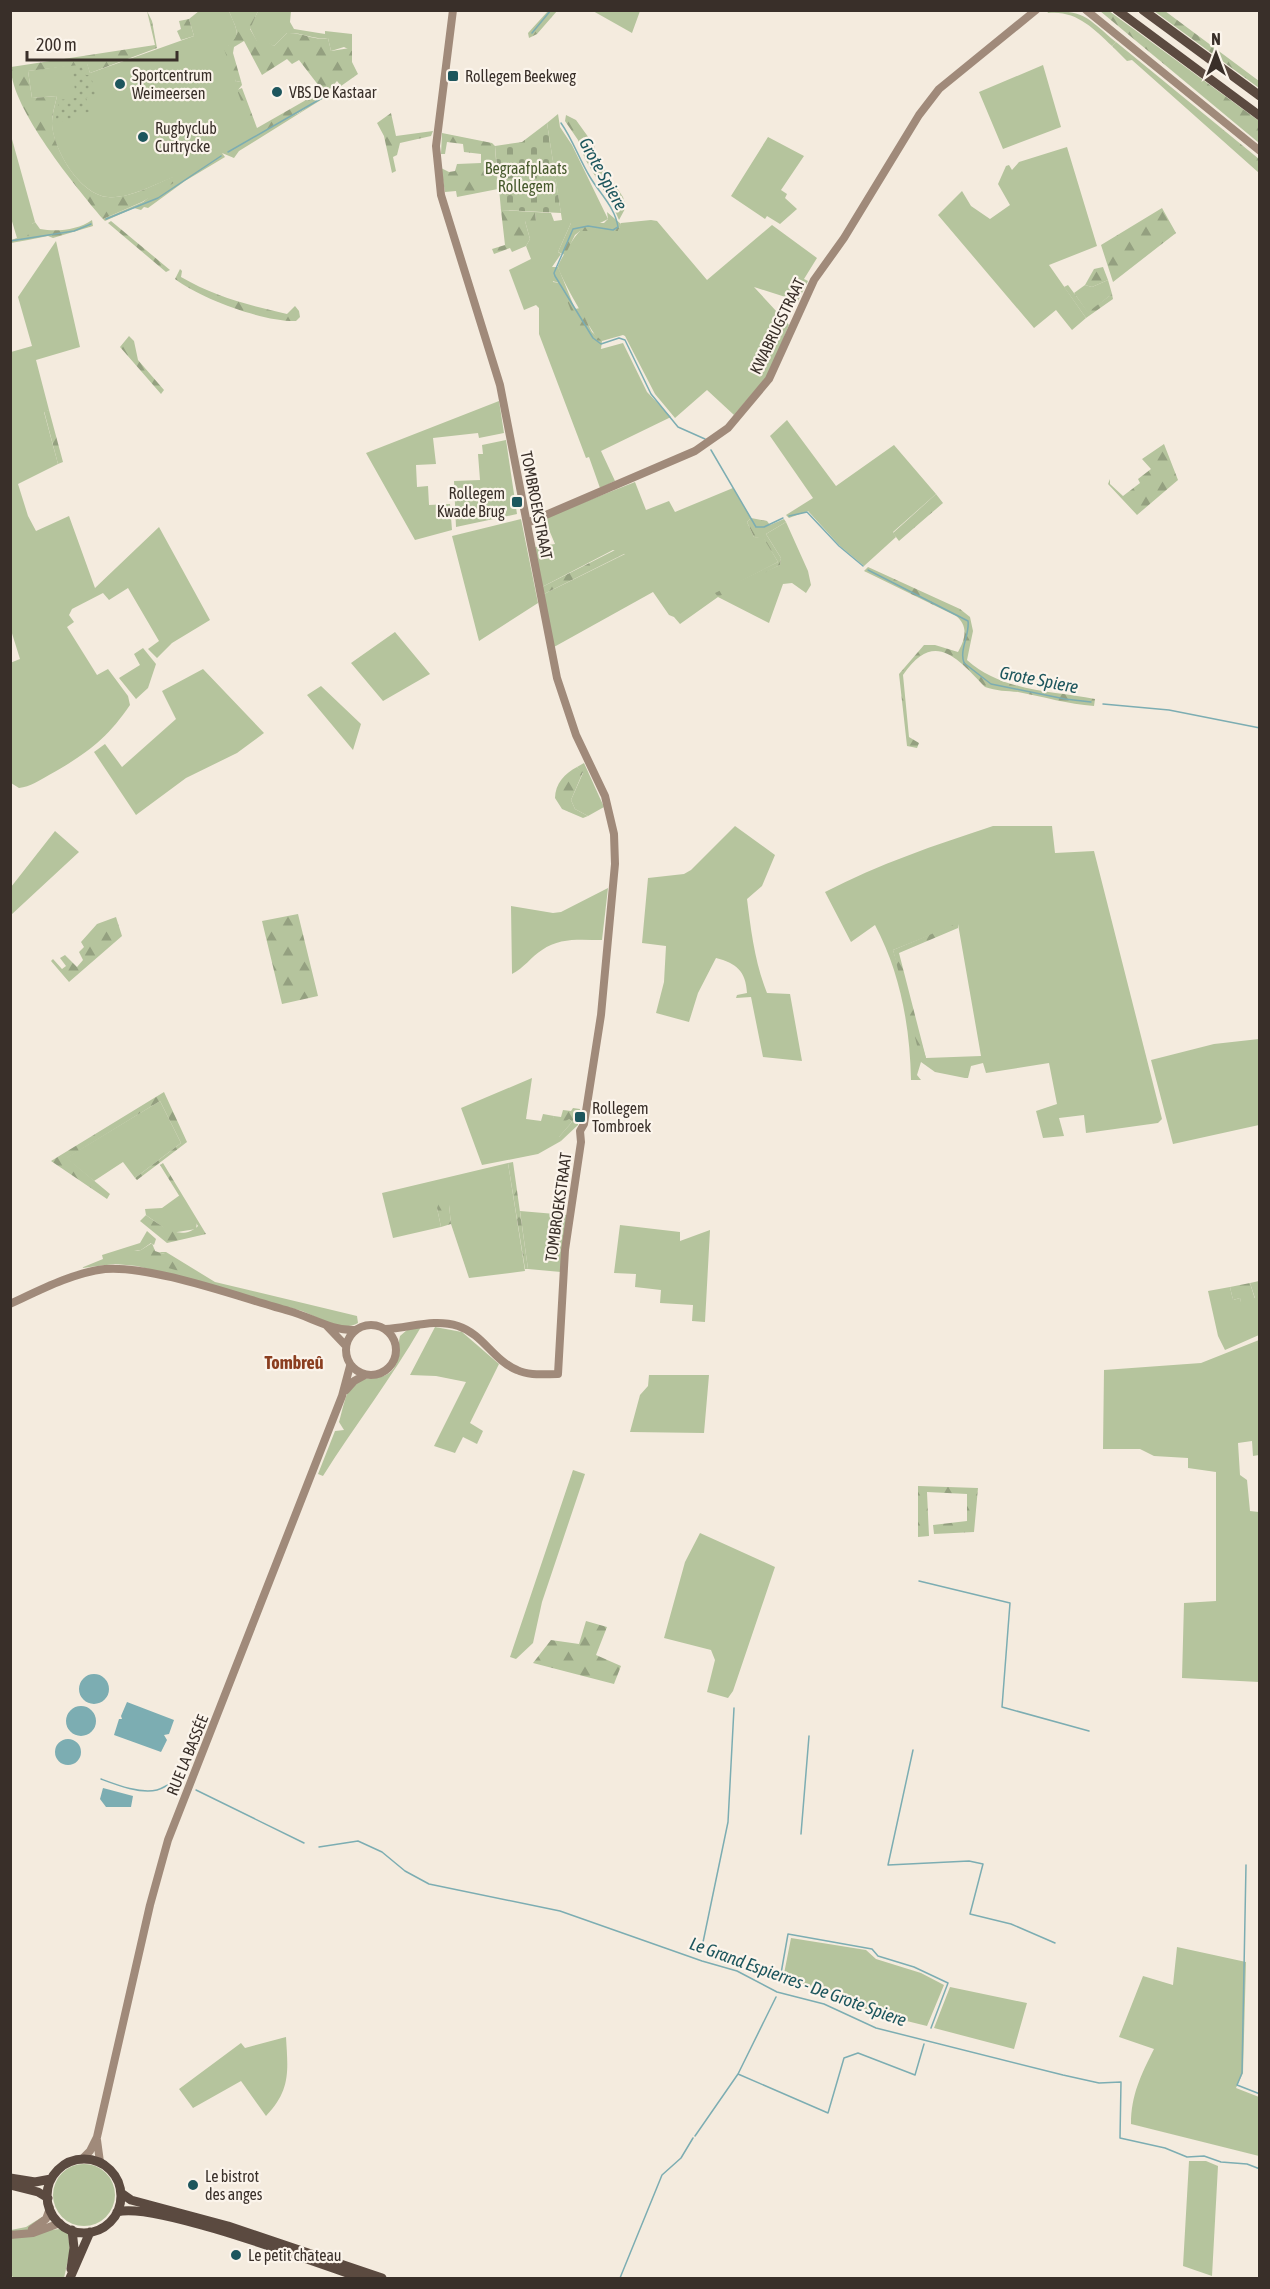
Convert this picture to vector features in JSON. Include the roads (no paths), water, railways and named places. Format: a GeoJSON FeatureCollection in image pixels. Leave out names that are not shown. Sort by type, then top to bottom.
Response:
{"type":"FeatureCollection","features":[{"type":"Feature","properties":{"kind":"highway"},"geometry":{"type":"LineString","coordinates":[[1117,10],[1260,116]]}},
{"type":"Feature","properties":{"kind":"highway"},"geometry":{"type":"LineString","coordinates":[[1143,10],[1260,96]]}},
{"type":"Feature","properties":{"kind":"highway"},"geometry":{"type":"LineString","coordinates":[[82,2159],[100,2162],[114,2175],[121,2193],[117,2212],[103,2228],[90,2232],[72,2230],[60,2223],[50,2208],[48,2198],[51,2180],[67,2163],[82,2159]]}},
{"type":"Feature","properties":{"kind":"highway"},"geometry":{"type":"LineString","coordinates":[[10,2178],[30,2182],[51,2180]]}},
{"type":"Feature","properties":{"kind":"highway"},"geometry":{"type":"LineString","coordinates":[[10,2185],[38,2192],[48,2198]]}},
{"type":"Feature","properties":{"kind":"highway"},"geometry":{"type":"LineString","coordinates":[[121,2193],[131,2200],[228,2226],[382,2278]]}},
{"type":"Feature","properties":{"kind":"highway"},"geometry":{"type":"LineString","coordinates":[[117,2212],[136,2210],[221,2231],[361,2278]]}},
{"type":"Feature","properties":{"kind":"highway"},"geometry":{"type":"LineString","coordinates":[[70,2278],[74,2248],[72,2230]]}},
{"type":"Feature","properties":{"kind":"highway"},"geometry":{"type":"LineString","coordinates":[[70,2278],[90,2232]]}},
{"type":"Feature","properties":{"kind":"street","name":"TOMBROEKSTRAAT"},"geometry":{"type":"LineString","coordinates":[[411,1324],[458,1326],[474,1334],[503,1362],[517,1370],[527,1373],[558,1374],[565,1250],[581,1142],[580,1131],[584,1124],[595,1046],[597,1013],[601,1003],[615,864],[614,829],[603,791],[576,735],[560,690],[500,385],[440,188],[436,146],[453,10]]}},
{"type":"Feature","properties":{"kind":"street","name":"KWABRUGSTRAAT"},"geometry":{"type":"LineString","coordinates":[[526,523],[695,451],[728,428],[772,374],[814,280],[844,238],[919,115],[945,83],[1036,10]]}},
{"type":"Feature","properties":{"kind":"street"},"geometry":{"type":"LineString","coordinates":[[1086,10],[1260,151]]}},
{"type":"Feature","properties":{"kind":"street"},"geometry":{"type":"LineString","coordinates":[[10,1304],[80,1274],[122,1268],[168,1278],[306,1316],[325,1324],[355,1330],[374,1325],[385,1329],[411,1324]]}},
{"type":"Feature","properties":{"kind":"street"},"geometry":{"type":"LineString","coordinates":[[325,1324],[346,1346],[350,1366],[365,1375],[378,1375],[389,1368],[396,1354],[395,1343],[385,1329]]}},
{"type":"Feature","properties":{"kind":"street"},"geometry":{"type":"LineString","coordinates":[[395,1343],[402,1331],[411,1324]]}},
{"type":"Feature","properties":{"kind":"street"},"geometry":{"type":"LineString","coordinates":[[346,1346],[355,1330]]}},
{"type":"Feature","properties":{"kind":"street","name":"RUE LA BASSÉE"},"geometry":{"type":"LineString","coordinates":[[82,2159],[90,2151],[97,2137],[150,1905],[168,1840],[342,1396],[350,1366]]}},
{"type":"Feature","properties":{"kind":"street","name":"RUE LA BASSÉE"},"geometry":{"type":"LineString","coordinates":[[342,1396],[354,1380],[365,1375]]}},
{"type":"Feature","properties":{"kind":"street","name":"RUE LA BASSÉE"},"geometry":{"type":"LineString","coordinates":[[97,2137],[100,2162]]}},
{"type":"Feature","properties":{"kind":"street"},"geometry":{"type":"LineString","coordinates":[[22,2233],[42,2223],[50,2208]]}},
{"type":"Feature","properties":{"kind":"street"},"geometry":{"type":"LineString","coordinates":[[10,2235],[33,2233],[60,2223]]}},
{"type":"Feature","properties":{"kind":"water"},"geometry":{"type":"Polygon","coordinates":[[[94,1674],[104,1679],[109,1689],[104,1699],[94,1704],[84,1699],[79,1689],[84,1679],[94,1674]]]}},
{"type":"Feature","properties":{"kind":"water"},"geometry":{"type":"Polygon","coordinates":[[[127,1702],[174,1720],[169,1734],[164,1735],[167,1740],[161,1752],[114,1735],[127,1702]]]}},
{"type":"Feature","properties":{"kind":"water"},"geometry":{"type":"Polygon","coordinates":[[[81,1706],[87,1707],[95,1715],[95,1727],[87,1735],[81,1736],[75,1735],[67,1727],[66,1721],[67,1715],[75,1707],[81,1706]]]}},
{"type":"Feature","properties":{"kind":"water"},"geometry":{"type":"Polygon","coordinates":[[[68,1739],[77,1743],[81,1752],[77,1761],[68,1765],[59,1761],[55,1752],[59,1743],[68,1739]]]}},
{"type":"Feature","properties":{"kind":"water"},"geometry":{"type":"Polygon","coordinates":[[[103,1788],[133,1796],[131,1807],[106,1807],[100,1799],[103,1788]]]}},
{"type":"Feature","properties":{"kind":"waterway","name":"Grote Spiere"},"geometry":{"type":"LineString","coordinates":[[532,33],[551,10]]}},
{"type":"Feature","properties":{"kind":"waterway"},"geometry":{"type":"LineString","coordinates":[[228,152],[322,98]]}},
{"type":"Feature","properties":{"kind":"waterway","name":"Grote Spiere"},"geometry":{"type":"LineString","coordinates":[[561,123],[590,177],[610,207],[618,227],[613,230],[588,226],[573,229],[554,273],[555,276],[593,338],[601,344],[619,338],[625,340],[651,394],[678,427],[705,439]]}},
{"type":"Feature","properties":{"kind":"waterway"},"geometry":{"type":"LineString","coordinates":[[106,219],[158,198],[221,156]]}},
{"type":"Feature","properties":{"kind":"waterway"},"geometry":{"type":"LineString","coordinates":[[10,241],[74,231],[91,224]]}},
{"type":"Feature","properties":{"kind":"waterway","name":"Grote Spiere"},"geometry":{"type":"LineString","coordinates":[[711,450],[756,527],[764,527],[783,518]]}},
{"type":"Feature","properties":{"kind":"waterway","name":"Grote Spiere"},"geometry":{"type":"LineString","coordinates":[[789,516],[807,512],[839,546],[863,566]]}},
{"type":"Feature","properties":{"kind":"waterway","name":"Grote Spiere"},"geometry":{"type":"LineString","coordinates":[[868,570],[968,621],[963,653],[964,663],[991,684],[1091,702]]}},
{"type":"Feature","properties":{"kind":"waterway","name":"Grote Spiere"},"geometry":{"type":"LineString","coordinates":[[1103,704],[1169,710],[1260,728]]}},
{"type":"Feature","properties":{"kind":"waterway"},"geometry":{"type":"LineString","coordinates":[[919,1581],[1010,1603],[1002,1707],[1089,1731]]}},
{"type":"Feature","properties":{"kind":"waterway"},"geometry":{"type":"LineString","coordinates":[[702,1947],[728,1822],[734,1708]]}},
{"type":"Feature","properties":{"kind":"waterway"},"geometry":{"type":"LineString","coordinates":[[801,1834],[809,1736]]}},
{"type":"Feature","properties":{"kind":"waterway"},"geometry":{"type":"LineString","coordinates":[[913,1750],[888,1865],[969,1861],[983,1864],[970,1914],[1011,1924],[1055,1943]]}},
{"type":"Feature","properties":{"kind":"waterway"},"geometry":{"type":"LineString","coordinates":[[101,1779],[143,1791],[157,1790],[179,1782]]}},
{"type":"Feature","properties":{"kind":"waterway","name":"Le Grand Espierres - De Grote Spiere"},"geometry":{"type":"LineString","coordinates":[[196,1790],[304,1843]]}},
{"type":"Feature","properties":{"kind":"waterway","name":"Le Grand Espierres - De Grote Spiere"},"geometry":{"type":"LineString","coordinates":[[319,1847],[358,1841],[382,1852],[405,1871],[429,1884],[560,1911],[737,1971],[777,1992],[824,2004],[876,2028],[1099,2083],[1121,2082],[1120,2138],[1165,2148],[1187,2157],[1204,2156],[1221,2162],[1247,2164],[1260,2169]]}},
{"type":"Feature","properties":{"kind":"waterway"},"geometry":{"type":"LineString","coordinates":[[1246,1865],[1242,2073],[1237,2085],[1260,2094]]}},
{"type":"Feature","properties":{"kind":"waterway"},"geometry":{"type":"LineString","coordinates":[[780,1979],[788,1934],[872,1949],[878,1956],[914,1967],[948,1983],[931,2028]]}},
{"type":"Feature","properties":{"kind":"waterway"},"geometry":{"type":"LineString","coordinates":[[695,2136],[738,2074],[776,1997]]}},
{"type":"Feature","properties":{"kind":"waterway"},"geometry":{"type":"LineString","coordinates":[[738,2074],[828,2113],[844,2058],[858,2053],[915,2075],[924,2044]]}},
{"type":"Feature","properties":{"kind":"waterway"},"geometry":{"type":"LineString","coordinates":[[620,2278],[662,2175],[681,2158],[693,2138]]}},
{"type":"Feature","properties":{"kind":"place","name":"Rollegem Beekweg"},"geometry":{"type":"Point","coordinates":[453,76]}},
{"type":"Feature","properties":{"kind":"place","name":"Sportcentrum Weimeersen"},"geometry":{"type":"Point","coordinates":[120,84]}},
{"type":"Feature","properties":{"kind":"place","name":"VBS De Kastaar"},"geometry":{"type":"Point","coordinates":[277,92]}},
{"type":"Feature","properties":{"kind":"place","name":"Rugbyclub Curtrycke"},"geometry":{"type":"Point","coordinates":[143,137]}},
{"type":"Feature","properties":{"kind":"place","name":"Rollegem Kwade Brug"},"geometry":{"type":"Point","coordinates":[517,502]}},
{"type":"Feature","properties":{"kind":"place","name":"Rollegem Tombroek"},"geometry":{"type":"Point","coordinates":[580,1117]}},
{"type":"Feature","properties":{"kind":"place","name":"Le bistrot des anges"},"geometry":{"type":"Point","coordinates":[193,2185]}},
{"type":"Feature","properties":{"kind":"place","name":"Le petit chateau"},"geometry":{"type":"Point","coordinates":[236,2255]}},
{"type":"Feature","properties":{"kind":"district","name":"Tombreû"},"geometry":{"type":"Point","coordinates":[294,1363]}},
{"type":"Feature","properties":{"kind":"park label","name":"Begraafplaats Rollegem"},"geometry":{"type":"Point","coordinates":[526,177]}}]}
